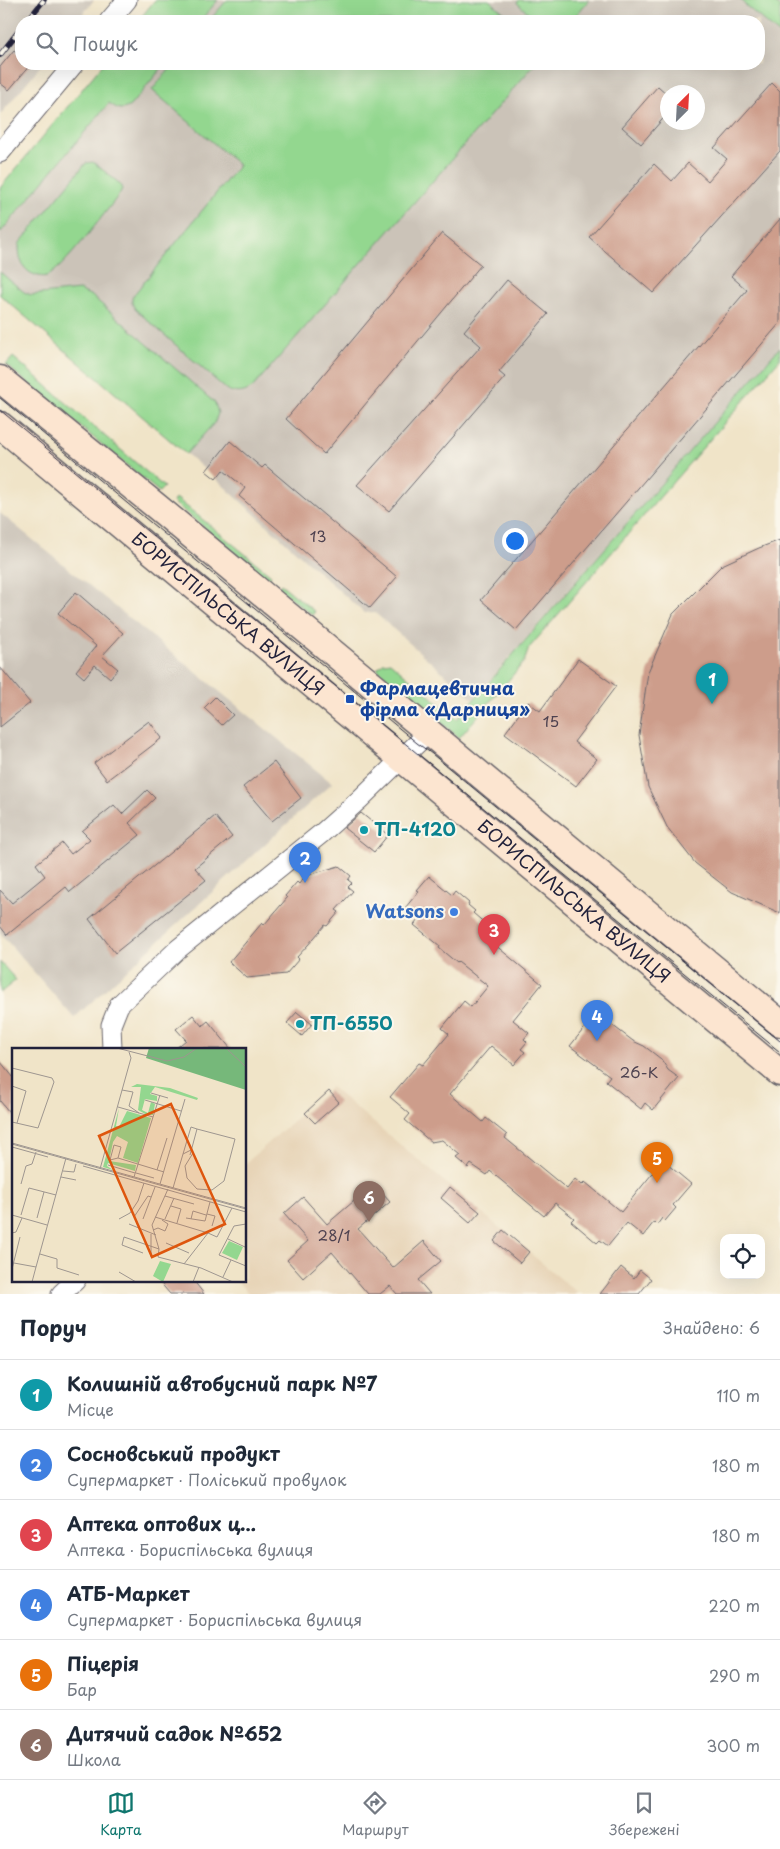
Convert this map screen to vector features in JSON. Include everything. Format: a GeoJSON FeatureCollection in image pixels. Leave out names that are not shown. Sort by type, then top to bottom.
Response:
{"type":"FeatureCollection","features":[{"type":"Feature","properties":{"kind":"main road","name":"БОРИСПІЛЬСЬКА ВУЛИЦЯ"},"geometry":{"type":"LineString","coordinates":[[0,379],[164,512],[780,1023]]}},
{"type":"Feature","properties":{"kind":"main road","name":"БОРИСПІЛЬСЬКА ВУЛИЦЯ"},"geometry":{"type":"LineString","coordinates":[[0,425],[780,1073]]}},
{"type":"Feature","properties":{"kind":"street"},"geometry":{"type":"LineString","coordinates":[[115,15],[127,0]]}},
{"type":"Feature","properties":{"kind":"street"},"geometry":{"type":"LineString","coordinates":[[0,153],[69,70]]}},
{"type":"Feature","properties":{"kind":"street"},"geometry":{"type":"LineString","coordinates":[[112,1048],[111,1025],[119,1005],[178,949],[359,800],[428,732]]}},
{"type":"Feature","properties":{"kind":"street"},"geometry":{"type":"LineString","coordinates":[[61,1294],[74,1282]]}},
{"type":"Feature","properties":{"kind":"shaded area"},"geometry":{"type":"Polygon","coordinates":[[[0,0],[94,0],[82,15],[15,15],[15,70],[37,70],[0,115],[0,0]]]}},
{"type":"Feature","properties":{"kind":"shaded area","name":"Фармацевтична фірма «Дарниця»"},"geometry":{"type":"Polygon","coordinates":[[[170,0],[780,0],[780,347],[473,699],[374,612],[364,613],[216,479],[0,295],[0,201],[111,70],[765,70],[765,15],[157,15],[170,0]]]}},
{"type":"Feature","properties":{"kind":"shaded area"},"geometry":{"type":"Polygon","coordinates":[[[0,513],[332,783],[74,1018],[0,933],[0,513]]]}},
{"type":"Feature","properties":{"kind":"shaded area"},"geometry":{"type":"Polygon","coordinates":[[[331,1087],[579,1294],[249,1294],[238,1282],[246,1282],[246,1163],[331,1087]]]}},
{"type":"Feature","properties":{"kind":"green space"},"geometry":{"type":"Polygon","coordinates":[[[155,0],[218,0],[205,15],[143,15],[155,0]]]}},
{"type":"Feature","properties":{"kind":"green space"},"geometry":{"type":"Polygon","coordinates":[[[227,0],[489,0],[507,15],[214,15],[227,0]]]}},
{"type":"Feature","properties":{"kind":"green space"},"geometry":{"type":"Polygon","coordinates":[[[519,0],[589,0],[576,15],[531,15],[517,3],[519,0]]]}},
{"type":"Feature","properties":{"kind":"green space"},"geometry":{"type":"Polygon","coordinates":[[[741,0],[772,0],[780,7],[780,35],[765,22],[765,15],[757,15],[741,0]]]}},
{"type":"Feature","properties":{"kind":"green space"},"geometry":{"type":"Polygon","coordinates":[[[98,70],[160,70],[127,108],[117,108],[109,103],[0,233],[0,188],[98,70]]]}},
{"type":"Feature","properties":{"kind":"green space"},"geometry":{"type":"Polygon","coordinates":[[[169,70],[530,70],[253,387],[247,391],[237,393],[227,390],[135,309],[132,303],[132,297],[239,165],[152,90],[169,70]]]}},
{"type":"Feature","properties":{"kind":"green space"},"geometry":{"type":"Polygon","coordinates":[[[93,162],[119,183],[122,189],[119,195],[73,252],[54,272],[43,277],[29,272],[21,260],[19,244],[86,163],[93,162]]]}},
{"type":"Feature","properties":{"kind":"green space"},"geometry":{"type":"Polygon","coordinates":[[[0,272],[24,292],[31,295],[79,290],[92,296],[215,403],[218,413],[215,422],[186,454],[0,295],[0,272]]]}},
{"type":"Feature","properties":{"kind":"green space"},"geometry":{"type":"Polygon","coordinates":[[[780,347],[780,359],[529,648],[524,662],[459,738],[377,669],[383,663],[390,662],[457,719],[780,347]]]}},
{"type":"Feature","properties":{"kind":"green space"},"geometry":{"type":"Polygon","coordinates":[[[13,357],[164,487],[159,492],[6,365],[13,357]]]}},
{"type":"Feature","properties":{"kind":"green space"},"geometry":{"type":"Polygon","coordinates":[[[176,498],[271,575],[268,580],[173,502],[176,498]]]}},
{"type":"Feature","properties":{"kind":"green space"},"geometry":{"type":"Polygon","coordinates":[[[281,584],[315,612],[312,615],[278,588],[281,584]]]}},
{"type":"Feature","properties":{"kind":"green space"},"geometry":{"type":"Polygon","coordinates":[[[0,962],[16,980],[0,993],[0,962]]]}},
{"type":"Feature","properties":{"kind":"building"},"geometry":{"type":"Polygon","coordinates":[[[14,50],[15,70],[26,70],[9,90],[0,83],[0,67],[14,50]]]}},
{"type":"Feature","properties":{"kind":"building"},"geometry":{"type":"Polygon","coordinates":[[[772,83],[780,91],[780,151],[653,293],[589,237],[654,164],[672,181],[688,163],[708,181],[727,159],[714,148],[772,83]]]}},
{"type":"Feature","properties":{"kind":"building"},"geometry":{"type":"Polygon","coordinates":[[[658,86],[660,88],[660,122],[641,144],[622,127],[658,86]]]}},
{"type":"Feature","properties":{"kind":"building"},"geometry":{"type":"Polygon","coordinates":[[[780,219],[780,323],[516,630],[481,600],[747,290],[731,276],[780,219]]]}},
{"type":"Feature","properties":{"kind":"building"},"geometry":{"type":"Polygon","coordinates":[[[442,233],[481,265],[324,454],[286,419],[442,233]]]}},
{"type":"Feature","properties":{"kind":"building"},"geometry":{"type":"Polygon","coordinates":[[[507,280],[548,314],[499,372],[505,377],[389,511],[357,485],[481,346],[464,331],[507,280]]]}},
{"type":"Feature","properties":{"kind":"building"},"geometry":{"type":"Polygon","coordinates":[[[230,441],[262,468],[265,465],[397,577],[370,608],[239,496],[245,488],[223,470],[216,479],[206,471],[230,441]]]}},
{"type":"Feature","properties":{"kind":"building"},"geometry":{"type":"Polygon","coordinates":[[[780,540],[780,913],[732,892],[695,863],[667,827],[648,787],[639,735],[648,672],[673,614],[722,565],[780,540]]]}},
{"type":"Feature","properties":{"kind":"building"},"geometry":{"type":"Polygon","coordinates":[[[76,592],[123,633],[102,656],[118,669],[110,678],[95,665],[84,678],[76,671],[96,646],[58,613],[76,592]]]}},
{"type":"Feature","properties":{"kind":"building"},"geometry":{"type":"Polygon","coordinates":[[[578,659],[616,686],[574,742],[597,759],[576,786],[505,733],[528,702],[540,711],[578,659]]]}},
{"type":"Feature","properties":{"kind":"building"},"geometry":{"type":"Polygon","coordinates":[[[0,667],[30,703],[0,727],[0,667]]]}},
{"type":"Feature","properties":{"kind":"building"},"geometry":{"type":"Polygon","coordinates":[[[215,697],[233,715],[222,725],[204,708],[215,697]]]}},
{"type":"Feature","properties":{"kind":"building"},"geometry":{"type":"Polygon","coordinates":[[[149,721],[162,738],[107,780],[94,763],[149,721]]]}},
{"type":"Feature","properties":{"kind":"building"},"geometry":{"type":"Polygon","coordinates":[[[274,762],[301,798],[272,821],[243,787],[274,762]]]}},
{"type":"Feature","properties":{"kind":"building"},"geometry":{"type":"Polygon","coordinates":[[[147,790],[155,798],[129,823],[140,835],[70,892],[66,887],[7,935],[0,926],[0,890],[12,903],[45,876],[36,864],[62,843],[71,854],[90,839],[82,831],[114,805],[122,814],[147,790]]]}},
{"type":"Feature","properties":{"kind":"building","name":"ТП-4120"},"geometry":{"type":"Polygon","coordinates":[[[361,813],[388,835],[374,852],[344,828],[361,813]]]}},
{"type":"Feature","properties":{"kind":"building"},"geometry":{"type":"Polygon","coordinates":[[[215,816],[232,837],[195,868],[206,880],[115,953],[89,919],[215,816]]]}},
{"type":"Feature","properties":{"kind":"building"},"geometry":{"type":"Polygon","coordinates":[[[339,866],[351,876],[348,880],[352,883],[348,887],[353,891],[336,910],[339,912],[297,957],[299,959],[286,974],[247,978],[229,962],[262,923],[264,925],[287,898],[285,896],[297,882],[299,884],[305,876],[339,866]]]}},
{"type":"Feature","properties":{"kind":"building"},"geometry":{"type":"Polygon","coordinates":[[[429,876],[452,895],[455,891],[469,903],[468,905],[475,911],[473,913],[488,926],[482,934],[542,984],[513,1020],[529,1033],[524,1039],[527,1042],[521,1049],[525,1052],[514,1065],[491,1046],[450,1094],[483,1122],[486,1118],[507,1135],[505,1138],[567,1189],[575,1179],[582,1185],[585,1182],[621,1212],[656,1169],[660,1172],[667,1164],[691,1184],[673,1205],[676,1208],[665,1221],[662,1218],[657,1225],[654,1222],[643,1236],[627,1223],[608,1246],[600,1240],[597,1243],[571,1221],[574,1218],[555,1203],[544,1216],[490,1171],[487,1175],[471,1164],[468,1168],[456,1158],[460,1155],[442,1140],[431,1142],[405,1120],[410,1114],[390,1097],[419,1063],[423,1065],[449,1034],[442,1028],[464,1001],[471,1007],[488,986],[457,963],[414,925],[419,919],[405,908],[429,876]]]}},
{"type":"Feature","properties":{"kind":"building"},"geometry":{"type":"Polygon","coordinates":[[[594,1007],[603,1008],[608,1022],[661,1059],[668,1070],[679,1078],[653,1110],[645,1103],[641,1109],[606,1081],[610,1076],[570,1046],[591,1020],[589,1015],[594,1007]]]}},
{"type":"Feature","properties":{"kind":"building","name":"ТП-6550"},"geometry":{"type":"Polygon","coordinates":[[[297,1012],[312,1024],[302,1036],[287,1023],[297,1012]]]}},
{"type":"Feature","properties":{"kind":"building"},"geometry":{"type":"Polygon","coordinates":[[[193,1015],[202,1026],[208,1021],[230,1048],[176,1048],[186,1040],[176,1029],[193,1015]]]}},
{"type":"Feature","properties":{"kind":"building"},"geometry":{"type":"Polygon","coordinates":[[[0,1061],[12,1076],[12,1116],[0,1101],[0,1061]]]}},
{"type":"Feature","properties":{"kind":"building"},"geometry":{"type":"Polygon","coordinates":[[[329,1091],[339,1102],[315,1123],[305,1113],[329,1091]]]}},
{"type":"Feature","properties":{"kind":"building"},"geometry":{"type":"Polygon","coordinates":[[[374,1184],[390,1202],[358,1229],[393,1268],[424,1241],[441,1261],[418,1280],[430,1294],[397,1294],[390,1286],[380,1294],[368,1294],[332,1252],[303,1278],[287,1260],[308,1241],[284,1214],[303,1197],[327,1224],[374,1184]]]}},
{"type":"Feature","properties":{"kind":"building"},"geometry":{"type":"Polygon","coordinates":[[[450,1187],[480,1212],[470,1223],[441,1198],[450,1187]]]}},
{"type":"Feature","properties":{"kind":"building"},"geometry":{"type":"Polygon","coordinates":[[[503,1230],[529,1252],[520,1263],[494,1241],[503,1230]]]}},
{"type":"Feature","properties":{"kind":"building"},"geometry":{"type":"Polygon","coordinates":[[[621,1267],[634,1278],[640,1270],[651,1279],[639,1294],[600,1294],[621,1267]]]}},
{"type":"Feature","properties":{"kind":"building"},"geometry":{"type":"Polygon","coordinates":[[[160,1282],[195,1282],[204,1294],[170,1294],[160,1282]]]}},
{"type":"Feature","properties":{"kind":"tram line"},"geometry":{"type":"LineString","coordinates":[[0,398],[780,1041]]}},
{"type":"Feature","properties":{"kind":"tram line"},"geometry":{"type":"LineString","coordinates":[[0,410],[780,1052]]}},
{"type":"Feature","properties":{"kind":"railway"},"geometry":{"type":"LineString","coordinates":[[32,15],[44,0]]}},
{"type":"Feature","properties":{"kind":"railway"},"geometry":{"type":"LineString","coordinates":[[0,55],[15,36]]}},
{"type":"Feature","properties":{"kind":"place","name":"Фармацевтична фірма «Дарниця»"},"geometry":{"type":"Point","coordinates":[350,699]}},
{"type":"Feature","properties":{"kind":"place","name":"Колишній автобусний парк №7"},"geometry":{"type":"Point","coordinates":[712,704]}},
{"type":"Feature","properties":{"kind":"place","name":"ТП-4120"},"geometry":{"type":"Point","coordinates":[364,830]}},
{"type":"Feature","properties":{"kind":"place","name":"Сосновський продукт"},"geometry":{"type":"Point","coordinates":[305,883]}},
{"type":"Feature","properties":{"kind":"place","name":"Watsons"},"geometry":{"type":"Point","coordinates":[454,912]}},
{"type":"Feature","properties":{"kind":"place","name":"Аптека оптових ц..."},"geometry":{"type":"Point","coordinates":[494,955]}},
{"type":"Feature","properties":{"kind":"place","name":"ТП-6550"},"geometry":{"type":"Point","coordinates":[300,1024]}},
{"type":"Feature","properties":{"kind":"place","name":"АТБ-Маркет"},"geometry":{"type":"Point","coordinates":[597,1041]}},
{"type":"Feature","properties":{"kind":"place","name":"Піцерія"},"geometry":{"type":"Point","coordinates":[657,1183]}},
{"type":"Feature","properties":{"kind":"place","name":"Дитячий садок №652"},"geometry":{"type":"Point","coordinates":[369,1222]}}]}
